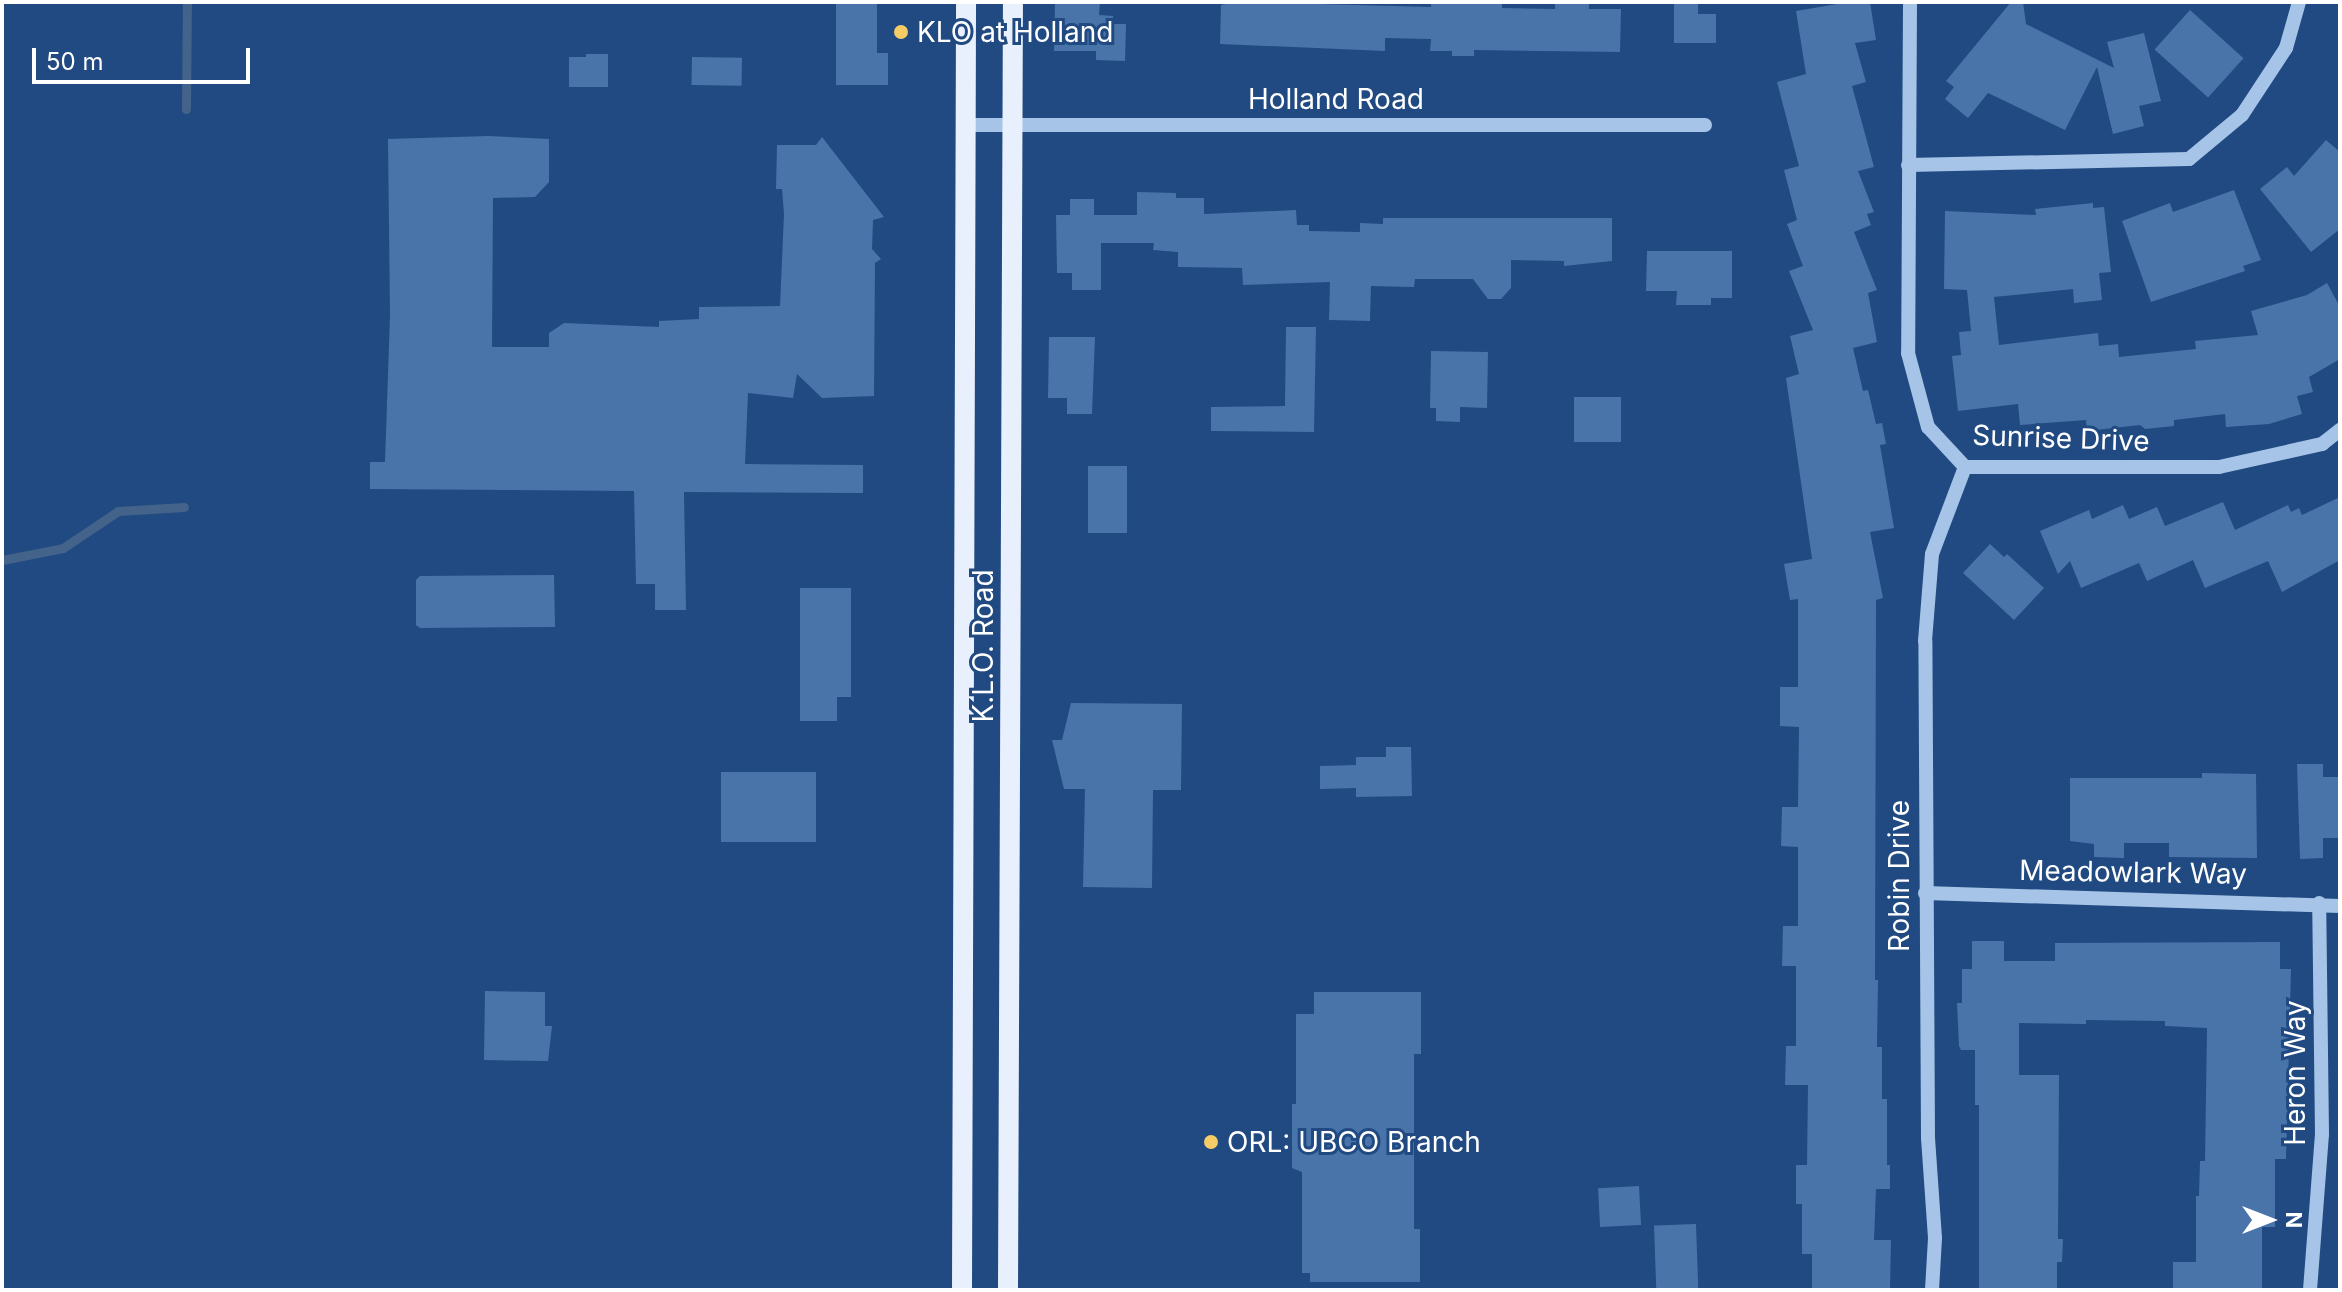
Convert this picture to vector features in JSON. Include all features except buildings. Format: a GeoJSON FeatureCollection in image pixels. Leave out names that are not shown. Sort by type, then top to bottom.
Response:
{"type":"FeatureCollection","features":[{"type":"Feature","properties":{"kind":"main road","name":"K.L.O. Road"},"geometry":{"type":"LineString","coordinates":[[962,1290],[966,2]]}},
{"type":"Feature","properties":{"kind":"main road","name":"K.L.O. Road"},"geometry":{"type":"LineString","coordinates":[[1008,1290],[1013,2]]}},
{"type":"Feature","properties":{"kind":"street","name":"Sunrise Drive"},"geometry":{"type":"LineString","coordinates":[[1910,2],[1908,353],[1928,427],[1965,467],[2219,467],[2322,444],[2340,430]]}},
{"type":"Feature","properties":{"kind":"street"},"geometry":{"type":"LineString","coordinates":[[1908,165],[2189,159],[2242,115],[2286,48],[2299,2]]}},
{"type":"Feature","properties":{"kind":"street","name":"Holland Road"},"geometry":{"type":"LineString","coordinates":[[966,125],[1705,125]]}},
{"type":"Feature","properties":{"kind":"street","name":"Robin Drive"},"geometry":{"type":"LineString","coordinates":[[1932,1290],[1935,1238],[1928,1138],[1925,641],[1932,554],[1965,467]]}},
{"type":"Feature","properties":{"kind":"street","name":"Meadowlark Way"},"geometry":{"type":"LineString","coordinates":[[1925,893],[2340,906]]}},
{"type":"Feature","properties":{"kind":"street","name":"Heron Way"},"geometry":{"type":"LineString","coordinates":[[2310,1290],[2322,1134],[2319,903]]}},
{"type":"Feature","properties":{"kind":"waterway"},"geometry":{"type":"LineString","coordinates":[[186,109],[187,2]]}},
{"type":"Feature","properties":{"kind":"waterway"},"geometry":{"type":"LineString","coordinates":[[2,560],[63,548],[118,511],[184,507]]}},
{"type":"Feature","properties":{"kind":"place","name":"KLO at Holland"},"geometry":{"type":"Point","coordinates":[901,32]}},
{"type":"Feature","properties":{"kind":"place","name":"ORL: UBCO Branch"},"geometry":{"type":"Point","coordinates":[1211,1142]}}]}
